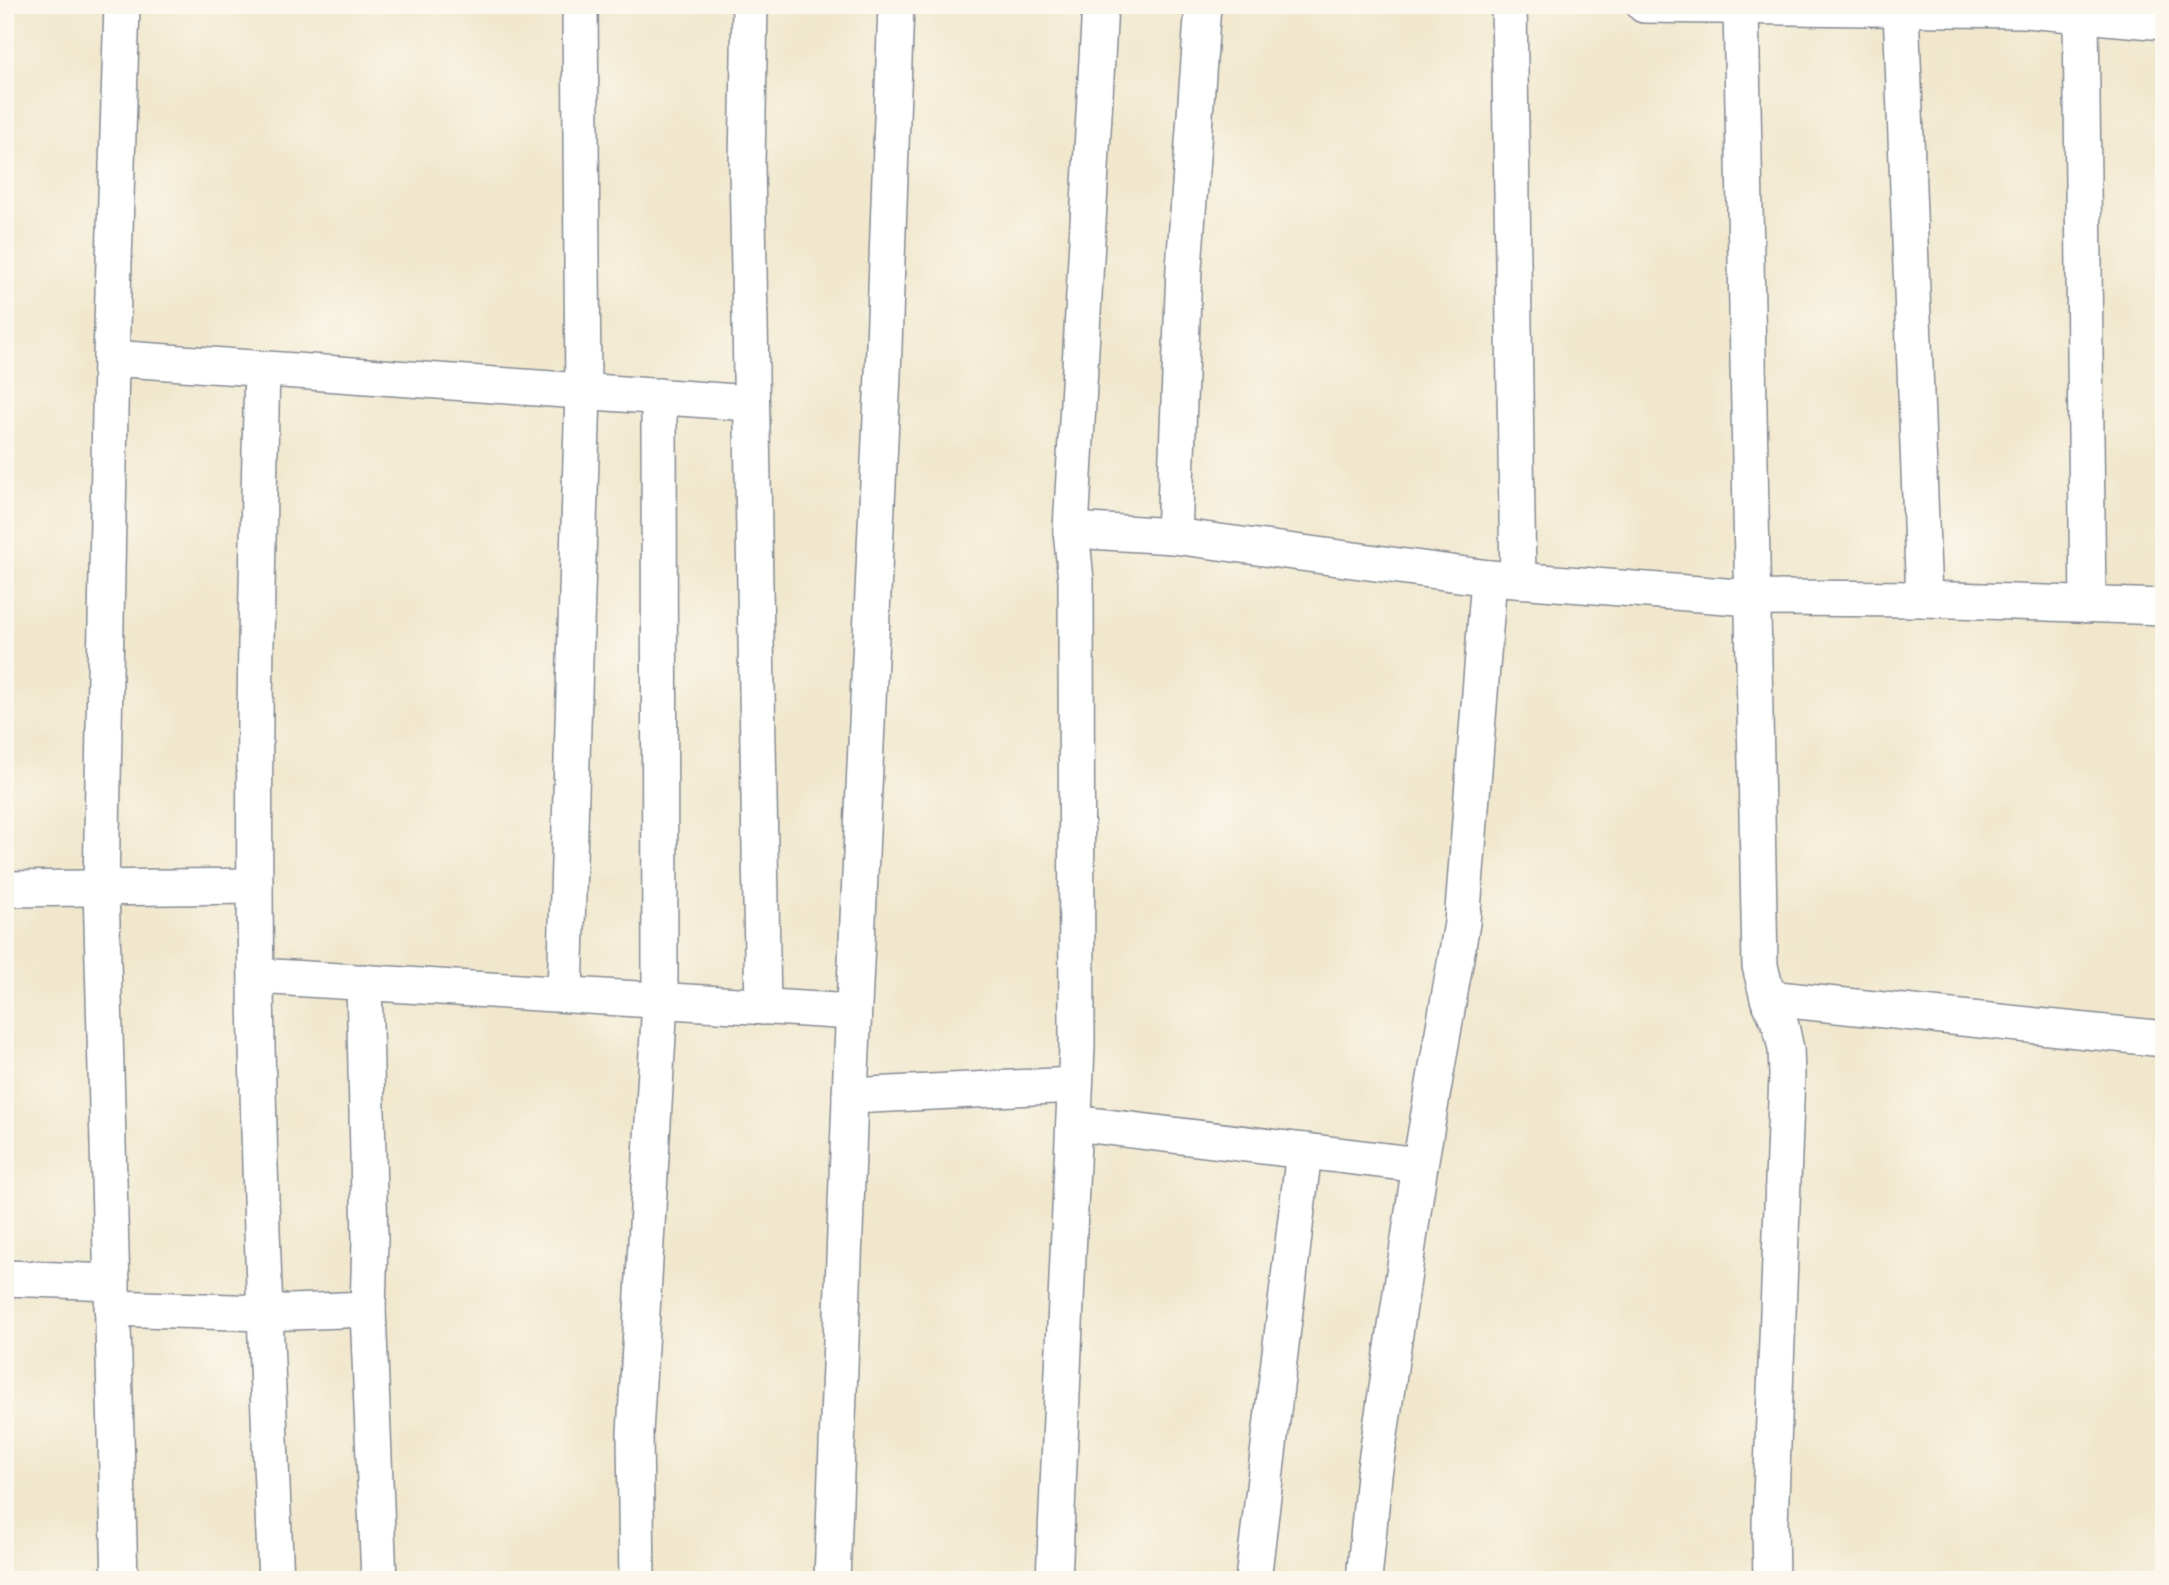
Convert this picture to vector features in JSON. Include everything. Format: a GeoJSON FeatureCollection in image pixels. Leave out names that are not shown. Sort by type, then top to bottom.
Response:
{"type":"FeatureCollection","features":[{"type":"Feature","properties":{"kind":"street"},"geometry":{"type":"LineString","coordinates":[[120,1580],[101,888],[111,358],[122,5]]}},
{"type":"Feature","properties":{"kind":"street"},"geometry":{"type":"LineString","coordinates":[[565,994],[583,392],[580,5]]}},
{"type":"Feature","properties":{"kind":"street"},"geometry":{"type":"LineString","coordinates":[[750,5],[747,164],[750,403],[763,1007]]}},
{"type":"Feature","properties":{"kind":"street"},"geometry":{"type":"LineString","coordinates":[[832,1580],[896,5]]}},
{"type":"Feature","properties":{"kind":"street"},"geometry":{"type":"LineString","coordinates":[[1054,1580],[1076,1085],[1076,580],[1071,530],[1100,5]]}},
{"type":"Feature","properties":{"kind":"street"},"geometry":{"type":"LineString","coordinates":[[1174,536],[1184,268],[1203,5]]}},
{"type":"Feature","properties":{"kind":"street"},"geometry":{"type":"LineString","coordinates":[[1364,1580],[1374,1475],[1420,1165],[1462,923],[1503,579],[1509,5]]}},
{"type":"Feature","properties":{"kind":"street"},"geometry":{"type":"LineString","coordinates":[[1644,5],[1901,9],[1935,7],[2025,10],[2164,22]]}},
{"type":"Feature","properties":{"kind":"street"},"geometry":{"type":"LineString","coordinates":[[1741,6],[1760,965],[1768,998],[1781,1026],[1786,1049],[1787,1075],[1770,1524],[1771,1580]]}},
{"type":"Feature","properties":{"kind":"street"},"geometry":{"type":"LineString","coordinates":[[1901,9],[1924,599]]}},
{"type":"Feature","properties":{"kind":"street"},"geometry":{"type":"LineString","coordinates":[[2081,15],[2088,605]]}},
{"type":"Feature","properties":{"kind":"street"},"geometry":{"type":"LineString","coordinates":[[111,358],[750,403]]}},
{"type":"Feature","properties":{"kind":"street"},"geometry":{"type":"LineString","coordinates":[[262,369],[255,886],[265,1313],[276,1580]]}},
{"type":"Feature","properties":{"kind":"street"},"geometry":{"type":"LineString","coordinates":[[637,1580],[635,1433],[660,1001],[659,396]]}},
{"type":"Feature","properties":{"kind":"street"},"geometry":{"type":"LineString","coordinates":[[1071,530],[1174,536],[1503,579],[1752,598],[1924,599],[2164,607]]}},
{"type":"Feature","properties":{"kind":"street"},"geometry":{"type":"LineString","coordinates":[[5,889],[255,886]]}},
{"type":"Feature","properties":{"kind":"street"},"geometry":{"type":"LineString","coordinates":[[257,975],[853,1012]]}},
{"type":"Feature","properties":{"kind":"street"},"geometry":{"type":"LineString","coordinates":[[364,982],[370,1240],[368,1309],[379,1580]]}},
{"type":"Feature","properties":{"kind":"street"},"geometry":{"type":"LineString","coordinates":[[1768,998],[2164,1039]]}},
{"type":"Feature","properties":{"kind":"street"},"geometry":{"type":"LineString","coordinates":[[850,1096],[1076,1085]]}},
{"type":"Feature","properties":{"kind":"street"},"geometry":{"type":"LineString","coordinates":[[1074,1123],[1420,1165]]}},
{"type":"Feature","properties":{"kind":"street"},"geometry":{"type":"LineString","coordinates":[[1253,1580],[1304,1151]]}},
{"type":"Feature","properties":{"kind":"street"},"geometry":{"type":"LineString","coordinates":[[5,1278],[112,1295],[265,1313],[368,1309]]}}]}
